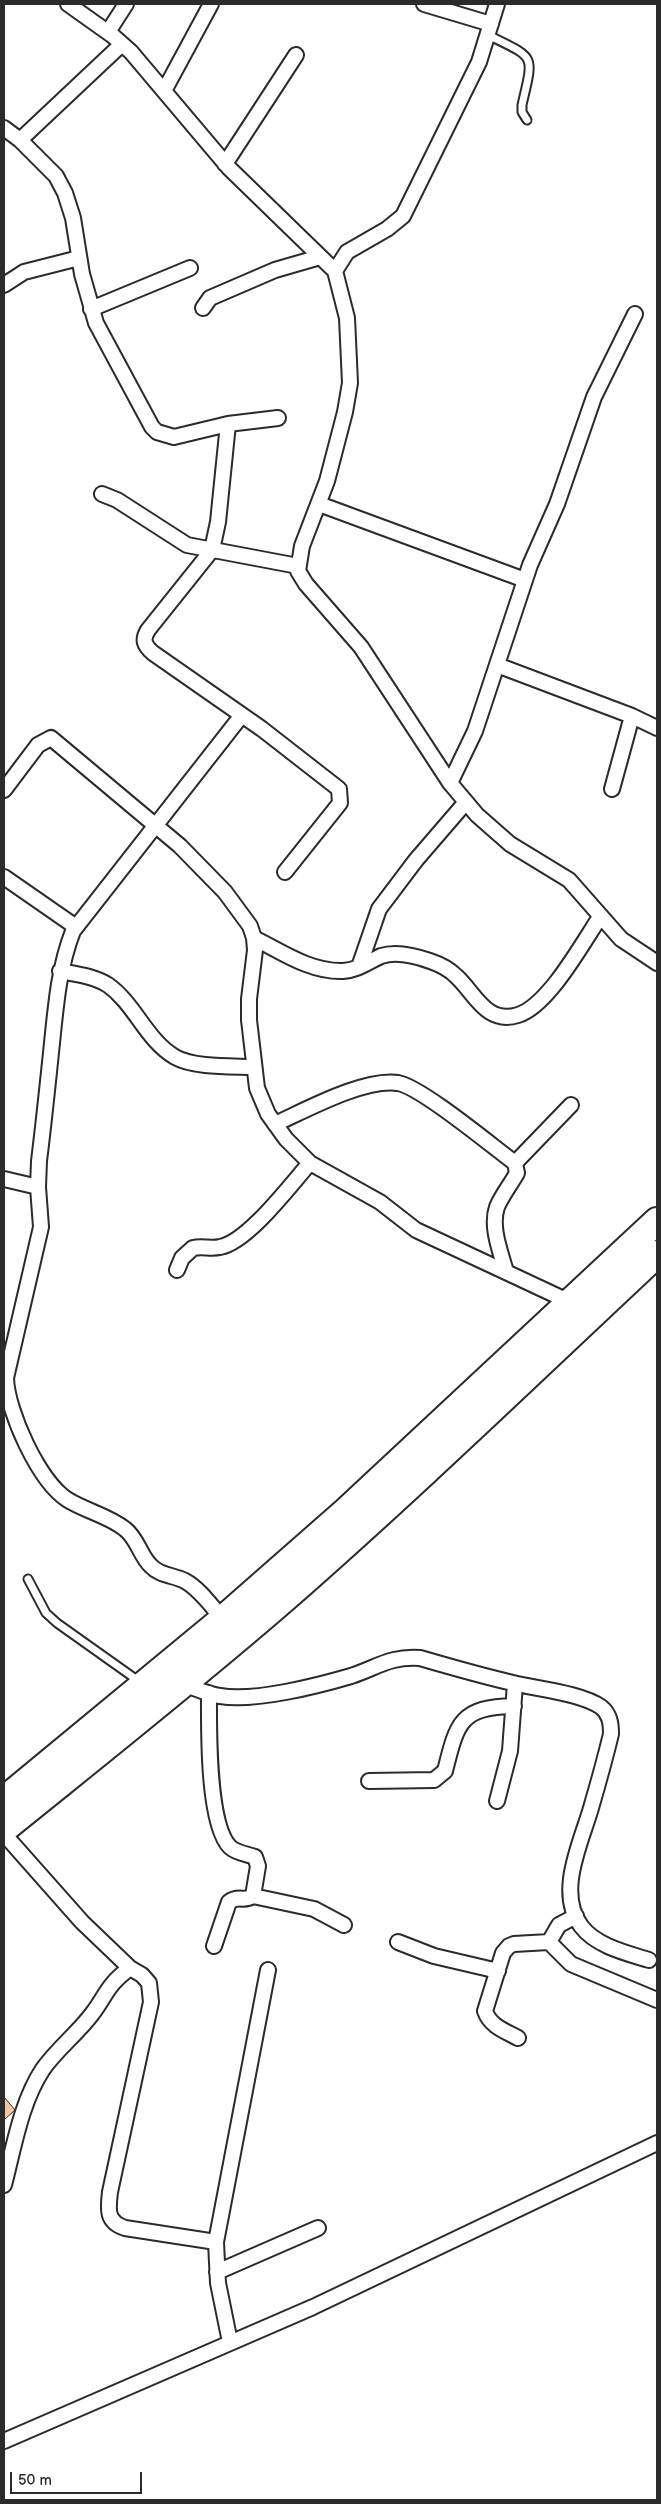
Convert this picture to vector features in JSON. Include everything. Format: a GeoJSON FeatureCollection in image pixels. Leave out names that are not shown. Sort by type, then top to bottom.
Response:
{"type":"FeatureCollection","features":[{"type":"Feature","properties":{"kind":"highway"},"geometry":{"type":"LineString","coordinates":[[4,1800],[223,1619],[353,1505],[657,1221]]}},
{"type":"Feature","properties":{"kind":"highway"},"geometry":{"type":"LineString","coordinates":[[4,1829],[184,1684],[385,1508],[657,1254]]}},
{"type":"Feature","properties":{"kind":"street"},"geometry":{"type":"LineString","coordinates":[[68,4],[122,44],[225,164],[334,271],[347,318],[350,383],[345,412],[319,504],[302,546],[298,571],[306,584],[361,647],[450,782],[466,802],[493,831],[510,844],[569,880],[600,917],[622,939],[657,963]]}},
{"type":"Feature","properties":{"kind":"street"},"geometry":{"type":"LineString","coordinates":[[108,32],[126,4]]}},
{"type":"Feature","properties":{"kind":"street"},"geometry":{"type":"LineString","coordinates":[[164,91],[211,4]]}},
{"type":"Feature","properties":{"kind":"street"},"geometry":{"type":"LineString","coordinates":[[424,4],[490,30]]}},
{"type":"Feature","properties":{"kind":"street"},"geometry":{"type":"LineString","coordinates":[[334,271],[347,252],[387,229],[403,216],[479,62],[498,4]]}},
{"type":"Feature","properties":{"kind":"street"},"geometry":{"type":"LineString","coordinates":[[20,140],[122,44]]}},
{"type":"Feature","properties":{"kind":"street"},"geometry":{"type":"LineString","coordinates":[[225,164],[296,55]]}},
{"type":"Feature","properties":{"kind":"street"},"geometry":{"type":"LineString","coordinates":[[4,128],[20,140],[56,176],[65,193],[91,309],[96,323],[152,427],[157,432],[174,437],[228,424],[278,418]]}},
{"type":"Feature","properties":{"kind":"street"},"geometry":{"type":"LineString","coordinates":[[203,308],[210,298],[275,270],[320,257]]}},
{"type":"Feature","properties":{"kind":"street"},"geometry":{"type":"LineString","coordinates":[[4,285],[24,272],[79,258]]}},
{"type":"Feature","properties":{"kind":"street"},"geometry":{"type":"LineString","coordinates":[[91,309],[190,268]]}},
{"type":"Feature","properties":{"kind":"street"},"geometry":{"type":"LineString","coordinates":[[450,782],[475,732],[525,580],[557,504],[594,397],[634,314]]}},
{"type":"Feature","properties":{"kind":"street"},"geometry":{"type":"LineString","coordinates":[[228,424],[216,537],[212,550],[148,630],[144,637],[144,642],[152,653],[242,716],[328,780],[341,793],[340,803],[284,872]]}},
{"type":"Feature","properties":{"kind":"street"},"geometry":{"type":"LineString","coordinates":[[102,494],[117,500],[173,538],[188,545],[298,566]]}},
{"type":"Feature","properties":{"kind":"street"},"geometry":{"type":"LineString","coordinates":[[319,504],[525,580]]}},
{"type":"Feature","properties":{"kind":"street"},"geometry":{"type":"LineString","coordinates":[[497,665],[632,716],[657,728]]}},
{"type":"Feature","properties":{"kind":"street"},"geometry":{"type":"LineString","coordinates":[[223,1619],[186,1582],[156,1571],[149,1565],[134,1538],[125,1529],[67,1500],[55,1489],[46,1478],[17,1424],[7,1394],[6,1378],[39,1242],[41,1227],[38,1187],[60,971],[68,943],[76,927],[242,716]]}},
{"type":"Feature","properties":{"kind":"street"},"geometry":{"type":"LineString","coordinates":[[612,789],[632,716]]}},
{"type":"Feature","properties":{"kind":"street"},"geometry":{"type":"LineString","coordinates":[[4,790],[38,745],[51,738],[156,824],[225,892],[241,911],[254,938],[249,999],[257,1088],[268,1114],[286,1139],[310,1162],[380,1202],[416,1230],[570,1302]]}},
{"type":"Feature","properties":{"kind":"street"},"geometry":{"type":"LineString","coordinates":[[359,968],[379,909],[416,860],[466,802]]}},
{"type":"Feature","properties":{"kind":"street"},"geometry":{"type":"LineString","coordinates":[[4,877],[76,927]]}},
{"type":"Feature","properties":{"kind":"street"},"geometry":{"type":"LineString","coordinates":[[254,938],[307,965],[344,971],[359,968],[392,954],[432,961],[458,976],[468,992],[493,1015],[508,1018],[520,1015],[540,1003],[600,917]]}},
{"type":"Feature","properties":{"kind":"street"},"geometry":{"type":"LineString","coordinates":[[60,971],[86,976],[108,986],[119,996],[152,1038],[175,1057],[193,1062],[254,1067]]}},
{"type":"Feature","properties":{"kind":"street"},"geometry":{"type":"LineString","coordinates":[[276,1124],[340,1095],[370,1086],[398,1083],[419,1093],[515,1163],[517,1173],[500,1201],[496,1216],[497,1234],[506,1272]]}},
{"type":"Feature","properties":{"kind":"street"},"geometry":{"type":"LineString","coordinates":[[515,1163],[571,1105]]}},
{"type":"Feature","properties":{"kind":"street"},"geometry":{"type":"LineString","coordinates":[[177,1270],[182,1258],[192,1248],[221,1247],[231,1243],[262,1218],[310,1162]]}},
{"type":"Feature","properties":{"kind":"street"},"geometry":{"type":"LineString","coordinates":[[4,1180],[38,1187]]}},
{"type":"Feature","properties":{"kind":"street"},"geometry":{"type":"LineString","coordinates":[[184,1684],[222,1696],[276,1693],[353,1675],[404,1657],[420,1658],[514,1684],[587,1701],[601,1707],[608,1714],[611,1734],[574,1864],[571,1890],[576,1916],[582,1927],[598,1940],[649,1960]]}},
{"type":"Feature","properties":{"kind":"street"},"geometry":{"type":"LineString","coordinates":[[497,1801],[510,1751],[514,1684]]}},
{"type":"Feature","properties":{"kind":"street"},"geometry":{"type":"LineString","coordinates":[[209,1693],[209,1762],[215,1803],[222,1833],[230,1847],[255,1857],[257,1861],[257,1875],[253,1896]]}},
{"type":"Feature","properties":{"kind":"street"},"geometry":{"type":"LineString","coordinates":[[369,1781],[434,1780],[445,1771],[458,1727],[479,1709],[488,1706],[514,1706]]}},
{"type":"Feature","properties":{"kind":"street"},"geometry":{"type":"LineString","coordinates":[[4,1834],[82,1922],[130,1968],[142,1975],[149,1983],[151,2002],[110,2192],[108,2210],[110,2218],[116,2225],[125,2228],[216,2242]]}},
{"type":"Feature","properties":{"kind":"street"},"geometry":{"type":"LineString","coordinates":[[214,1946],[229,1902],[235,1898],[246,1900],[253,1896],[314,1909],[344,1924]]}},
{"type":"Feature","properties":{"kind":"street"},"geometry":{"type":"LineString","coordinates":[[548,1942],[559,1925],[576,1916]]}},
{"type":"Feature","properties":{"kind":"street"},"geometry":{"type":"LineString","coordinates":[[398,1942],[434,1956],[498,1972]]}},
{"type":"Feature","properties":{"kind":"street"},"geometry":{"type":"LineString","coordinates":[[518,2038],[494,2025],[487,2018],[485,2011],[503,1953],[509,1946],[548,1942],[571,1964],[657,2000]]}},
{"type":"Feature","properties":{"kind":"street"},"geometry":{"type":"LineString","coordinates":[[4,2185],[25,2109],[36,2081],[74,2031],[92,2014],[108,1988],[130,1968]]}},
{"type":"Feature","properties":{"kind":"street"},"geometry":{"type":"LineString","coordinates":[[230,2342],[221,2304],[216,2242],[268,1970]]}},
{"type":"Feature","properties":{"kind":"street"},"geometry":{"type":"LineString","coordinates":[[4,2441],[313,2307],[657,2144]]}},
{"type":"Feature","properties":{"kind":"street"},"geometry":{"type":"LineString","coordinates":[[217,2272],[318,2228]]}},
{"type":"Feature","properties":{"kind":"lane"},"geometry":{"type":"LineString","coordinates":[[490,30],[521,52],[530,61],[531,67],[522,105],[522,112],[527,120]]}},
{"type":"Feature","properties":{"kind":"lane"},"geometry":{"type":"LineString","coordinates":[[28,1579],[46,1613],[57,1623],[144,1685]]}},
{"type":"Feature","properties":{"kind":"building"},"geometry":{"type":"Polygon","coordinates":[[[4,2097],[15,2110],[4,2120],[4,2097]]]}}]}
